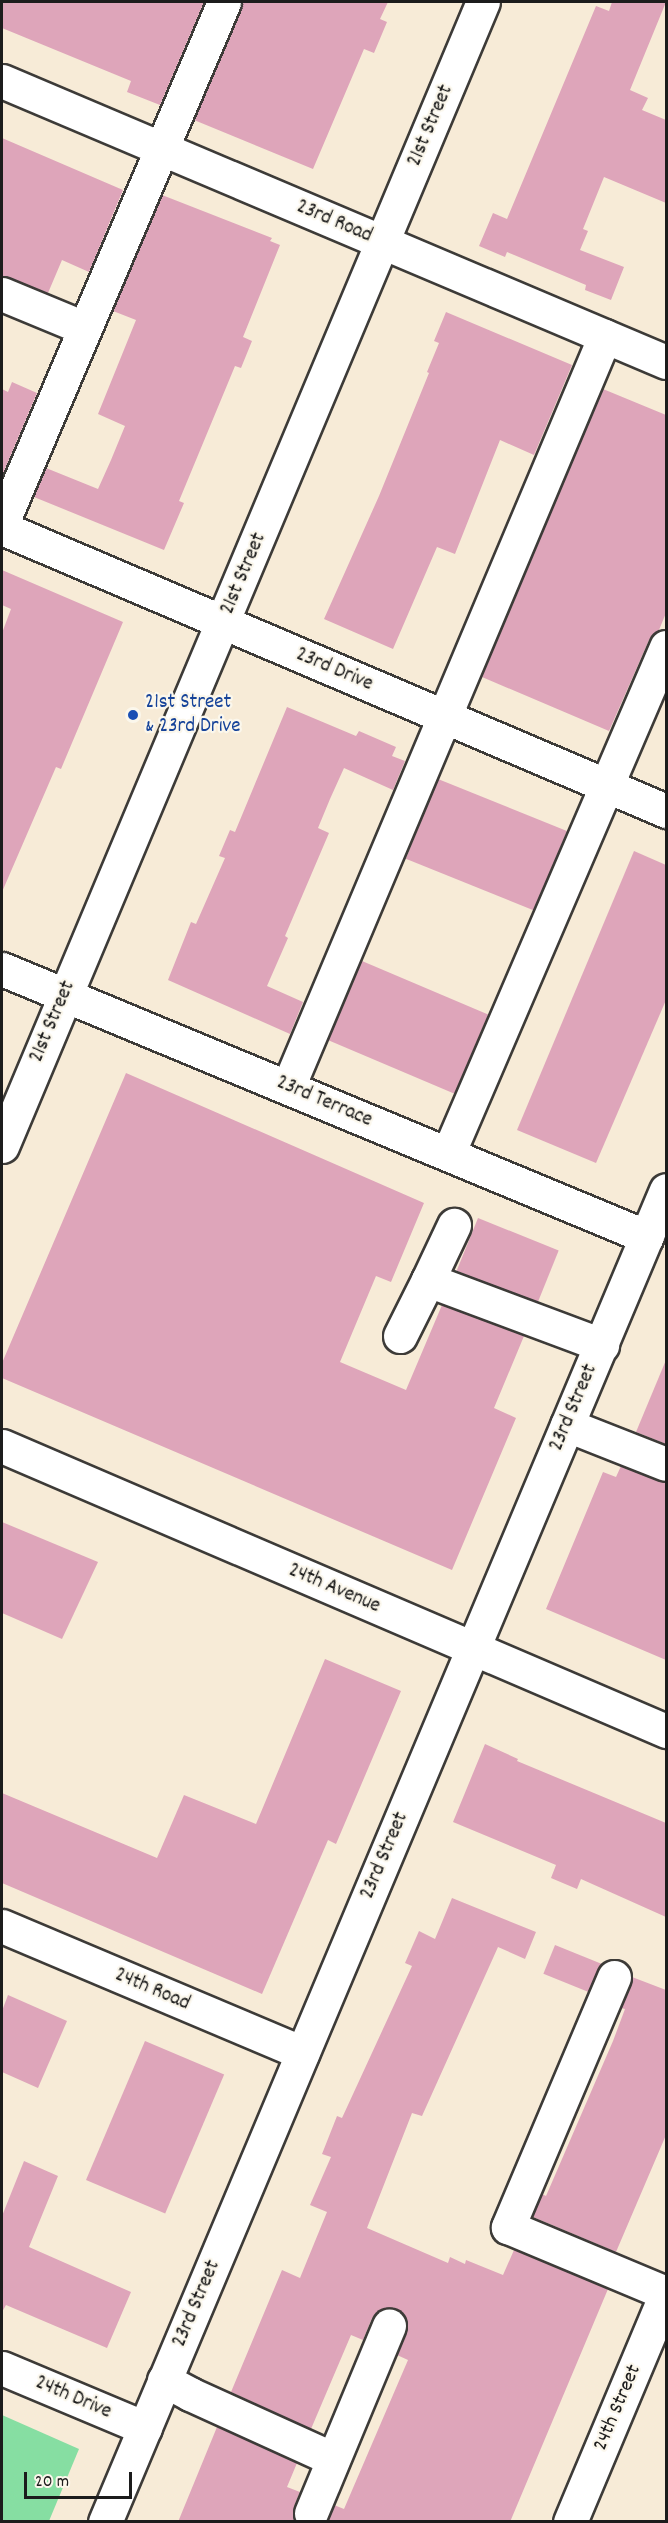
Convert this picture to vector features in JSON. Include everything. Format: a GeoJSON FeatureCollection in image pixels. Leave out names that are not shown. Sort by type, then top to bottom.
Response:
{"type":"FeatureCollection","features":[{"type":"Feature","properties":{"kind":"street"},"geometry":{"type":"LineString","coordinates":[[2,523],[224,2]]}},
{"type":"Feature","properties":{"kind":"street","name":"21st Street"},"geometry":{"type":"LineString","coordinates":[[2,1146],[64,995],[224,623],[483,2]]}},
{"type":"Feature","properties":{"kind":"street","name":"23rd Road"},"geometry":{"type":"LineString","coordinates":[[2,81],[666,362]]}},
{"type":"Feature","properties":{"kind":"street"},"geometry":{"type":"LineString","coordinates":[[2,294],[84,328]]}},
{"type":"Feature","properties":{"kind":"street"},"geometry":{"type":"LineString","coordinates":[[288,1087],[605,336]]}},
{"type":"Feature","properties":{"kind":"street","name":"23rd Drive"},"geometry":{"type":"LineString","coordinates":[[2,528],[666,811]]}},
{"type":"Feature","properties":{"kind":"street"},"geometry":{"type":"LineString","coordinates":[[448,1154],[666,647]]}},
{"type":"Feature","properties":{"kind":"street","name":"23rd Terrace"},"geometry":{"type":"LineString","coordinates":[[2,969],[647,1237]]}},
{"type":"Feature","properties":{"kind":"street","name":"23rd Street"},"geometry":{"type":"LineString","coordinates":[[105,2522],[666,1190]]}},
{"type":"Feature","properties":{"kind":"street"},"geometry":{"type":"LineString","coordinates":[[400,1336],[454,1225]]}},
{"type":"Feature","properties":{"kind":"street"},"geometry":{"type":"LineString","coordinates":[[428,1280],[602,1345]]}},
{"type":"Feature","properties":{"kind":"street"},"geometry":{"type":"LineString","coordinates":[[567,1425],[666,1464]]}},
{"type":"Feature","properties":{"kind":"street","name":"24th Avenue"},"geometry":{"type":"LineString","coordinates":[[2,1446],[666,1731]]}},
{"type":"Feature","properties":{"kind":"street","name":"24th Road"},"geometry":{"type":"LineString","coordinates":[[2,1926],[302,2054]]}},
{"type":"Feature","properties":{"kind":"street"},"geometry":{"type":"LineString","coordinates":[[614,1977],[508,2227],[666,2294]]}},
{"type":"Feature","properties":{"kind":"street","name":"24th Street"},"geometry":{"type":"LineString","coordinates":[[570,2522],[666,2294]]}},
{"type":"Feature","properties":{"kind":"street"},"geometry":{"type":"LineString","coordinates":[[311,2513],[389,2326]]}},
{"type":"Feature","properties":{"kind":"street","name":"24th Drive"},"geometry":{"type":"LineString","coordinates":[[2,2367],[145,2428]]}},
{"type":"Feature","properties":{"kind":"street"},"geometry":{"type":"LineString","coordinates":[[164,2380],[333,2459]]}},
{"type":"Feature","properties":{"kind":"green space"},"geometry":{"type":"Polygon","coordinates":[[[2,2415],[79,2449],[49,2521],[2,2521],[2,2415]]]}},
{"type":"Feature","properties":{"kind":"building"},"geometry":{"type":"Polygon","coordinates":[[[2,2],[204,2],[160,105],[127,92],[131,81],[2,28],[2,2]]]}},
{"type":"Feature","properties":{"kind":"building"},"geometry":{"type":"Polygon","coordinates":[[[242,2],[388,2],[380,19],[387,22],[374,53],[364,49],[313,169],[194,120],[242,2]]]}},
{"type":"Feature","properties":{"kind":"building"},"geometry":{"type":"Polygon","coordinates":[[[612,2],[666,2],[630,90],[648,98],[642,110],[666,120],[666,203],[604,177],[583,229],[588,231],[580,250],[624,267],[611,300],[585,290],[586,285],[507,252],[505,257],[479,246],[493,213],[507,219],[596,6],[609,11],[612,2]]]}},
{"type":"Feature","properties":{"kind":"building"},"geometry":{"type":"Polygon","coordinates":[[[2,138],[123,190],[89,272],[62,260],[48,293],[2,276],[2,138]]]}},
{"type":"Feature","properties":{"kind":"building"},"geometry":{"type":"Polygon","coordinates":[[[162,195],[272,238],[270,241],[280,245],[243,337],[252,341],[241,368],[235,366],[179,501],[184,503],[164,550],[34,497],[46,468],[98,489],[111,460],[125,426],[98,414],[136,320],[113,311],[162,195]]]}},
{"type":"Feature","properties":{"kind":"building"},"geometry":{"type":"Polygon","coordinates":[[[446,312],[572,365],[534,455],[500,440],[455,554],[437,547],[393,649],[324,619],[379,496],[429,373],[427,372],[439,343],[434,341],[446,312]]]}},
{"type":"Feature","properties":{"kind":"building"},"geometry":{"type":"Polygon","coordinates":[[[12,382],[37,393],[2,476],[2,389],[8,392],[12,382]]]}},
{"type":"Feature","properties":{"kind":"building"},"geometry":{"type":"Polygon","coordinates":[[[603,389],[666,415],[666,613],[659,630],[649,640],[609,731],[482,677],[603,389]]]}},
{"type":"Feature","properties":{"kind":"building"},"geometry":{"type":"Polygon","coordinates":[[[2,570],[123,622],[61,769],[56,767],[2,892],[2,633],[11,609],[2,605],[2,570]]]}},
{"type":"Feature","properties":{"kind":"building"},"geometry":{"type":"Polygon","coordinates":[[[287,707],[356,736],[359,731],[396,747],[392,756],[405,761],[393,790],[344,768],[330,799],[318,828],[329,833],[285,936],[288,938],[267,986],[303,1002],[290,1034],[168,980],[191,922],[196,924],[225,858],[219,856],[230,830],[235,832],[287,707]]]}},
{"type":"Feature","properties":{"kind":"building"},"geometry":{"type":"Polygon","coordinates":[[[438,779],[567,831],[535,911],[406,859],[438,779]]]}},
{"type":"Feature","properties":{"kind":"building"},"geometry":{"type":"Polygon","coordinates":[[[634,851],[666,865],[666,1000],[596,1163],[517,1130],[634,851]]]}},
{"type":"Feature","properties":{"kind":"building"},"geometry":{"type":"Polygon","coordinates":[[[362,961],[488,1015],[455,1094],[328,1040],[362,961]]]}},
{"type":"Feature","properties":{"kind":"building"},"geometry":{"type":"Polygon","coordinates":[[[126,1073],[424,1203],[391,1282],[376,1276],[340,1362],[406,1390],[442,1305],[524,1336],[494,1408],[516,1418],[452,1570],[2,1378],[2,1363],[126,1073]]]}},
{"type":"Feature","properties":{"kind":"building"},"geometry":{"type":"Polygon","coordinates":[[[478,1218],[559,1251],[537,1303],[457,1271],[478,1218]]]}},
{"type":"Feature","properties":{"kind":"building"},"geometry":{"type":"Polygon","coordinates":[[[666,1360],[666,1444],[636,1432],[666,1360]]]}},
{"type":"Feature","properties":{"kind":"building"},"geometry":{"type":"Polygon","coordinates":[[[621,1466],[666,1482],[666,1660],[546,1609],[603,1472],[616,1477],[621,1466]]]}},
{"type":"Feature","properties":{"kind":"building"},"geometry":{"type":"Polygon","coordinates":[[[2,1522],[98,1562],[62,1639],[2,1613],[2,1522]]]}},
{"type":"Feature","properties":{"kind":"building"},"geometry":{"type":"Polygon","coordinates":[[[325,1659],[401,1691],[336,1844],[328,1840],[262,1994],[2,1883],[2,1793],[157,1858],[184,1795],[256,1824],[325,1659]]]}},
{"type":"Feature","properties":{"kind":"building"},"geometry":{"type":"Polygon","coordinates":[[[485,1744],[518,1759],[517,1761],[666,1823],[666,1917],[581,1879],[577,1889],[551,1878],[556,1865],[453,1822],[485,1744]]]}},
{"type":"Feature","properties":{"kind":"building"},"geometry":{"type":"Polygon","coordinates":[[[452,1898],[536,1932],[525,1959],[498,1947],[422,2116],[412,2113],[367,2228],[448,2263],[450,2257],[465,2264],[466,2260],[503,2275],[514,2250],[608,2289],[510,2522],[327,2522],[334,2505],[344,2509],[408,2360],[397,2355],[408,2324],[404,2315],[396,2309],[386,2308],[377,2312],[372,2318],[363,2340],[351,2335],[311,2429],[231,2392],[282,2270],[300,2278],[327,2212],[310,2205],[331,2157],[322,2154],[337,2116],[342,2118],[412,1966],[405,1963],[419,1931],[435,1939],[452,1898]]]}},
{"type":"Feature","properties":{"kind":"building"},"geometry":{"type":"Polygon","coordinates":[[[555,1945],[601,1964],[590,1992],[543,1974],[555,1945]]]}},
{"type":"Feature","properties":{"kind":"building"},"geometry":{"type":"Polygon","coordinates":[[[632,1977],[666,1990],[666,2135],[616,2252],[533,2217],[542,2194],[546,2196],[613,2041],[625,2009],[621,2008],[632,1977]]]}},
{"type":"Feature","properties":{"kind":"building"},"geometry":{"type":"Polygon","coordinates":[[[8,1995],[67,2021],[38,2088],[2,2072],[2,2011],[8,1995]]]}},
{"type":"Feature","properties":{"kind":"building"},"geometry":{"type":"Polygon","coordinates":[[[145,2041],[224,2075],[165,2214],[86,2180],[145,2041]]]}},
{"type":"Feature","properties":{"kind":"building"},"geometry":{"type":"Polygon","coordinates":[[[24,2161],[58,2176],[29,2247],[131,2292],[107,2348],[6,2305],[2,2312],[2,2216],[24,2161]]]}},
{"type":"Feature","properties":{"kind":"building"},"geometry":{"type":"Polygon","coordinates":[[[217,2427],[297,2463],[287,2487],[300,2492],[294,2506],[295,2522],[178,2522],[217,2427]]]}},
{"type":"Feature","properties":{"kind":"place","name":"21st Street & 23rd Drive"},"geometry":{"type":"Point","coordinates":[133,715]}}]}
